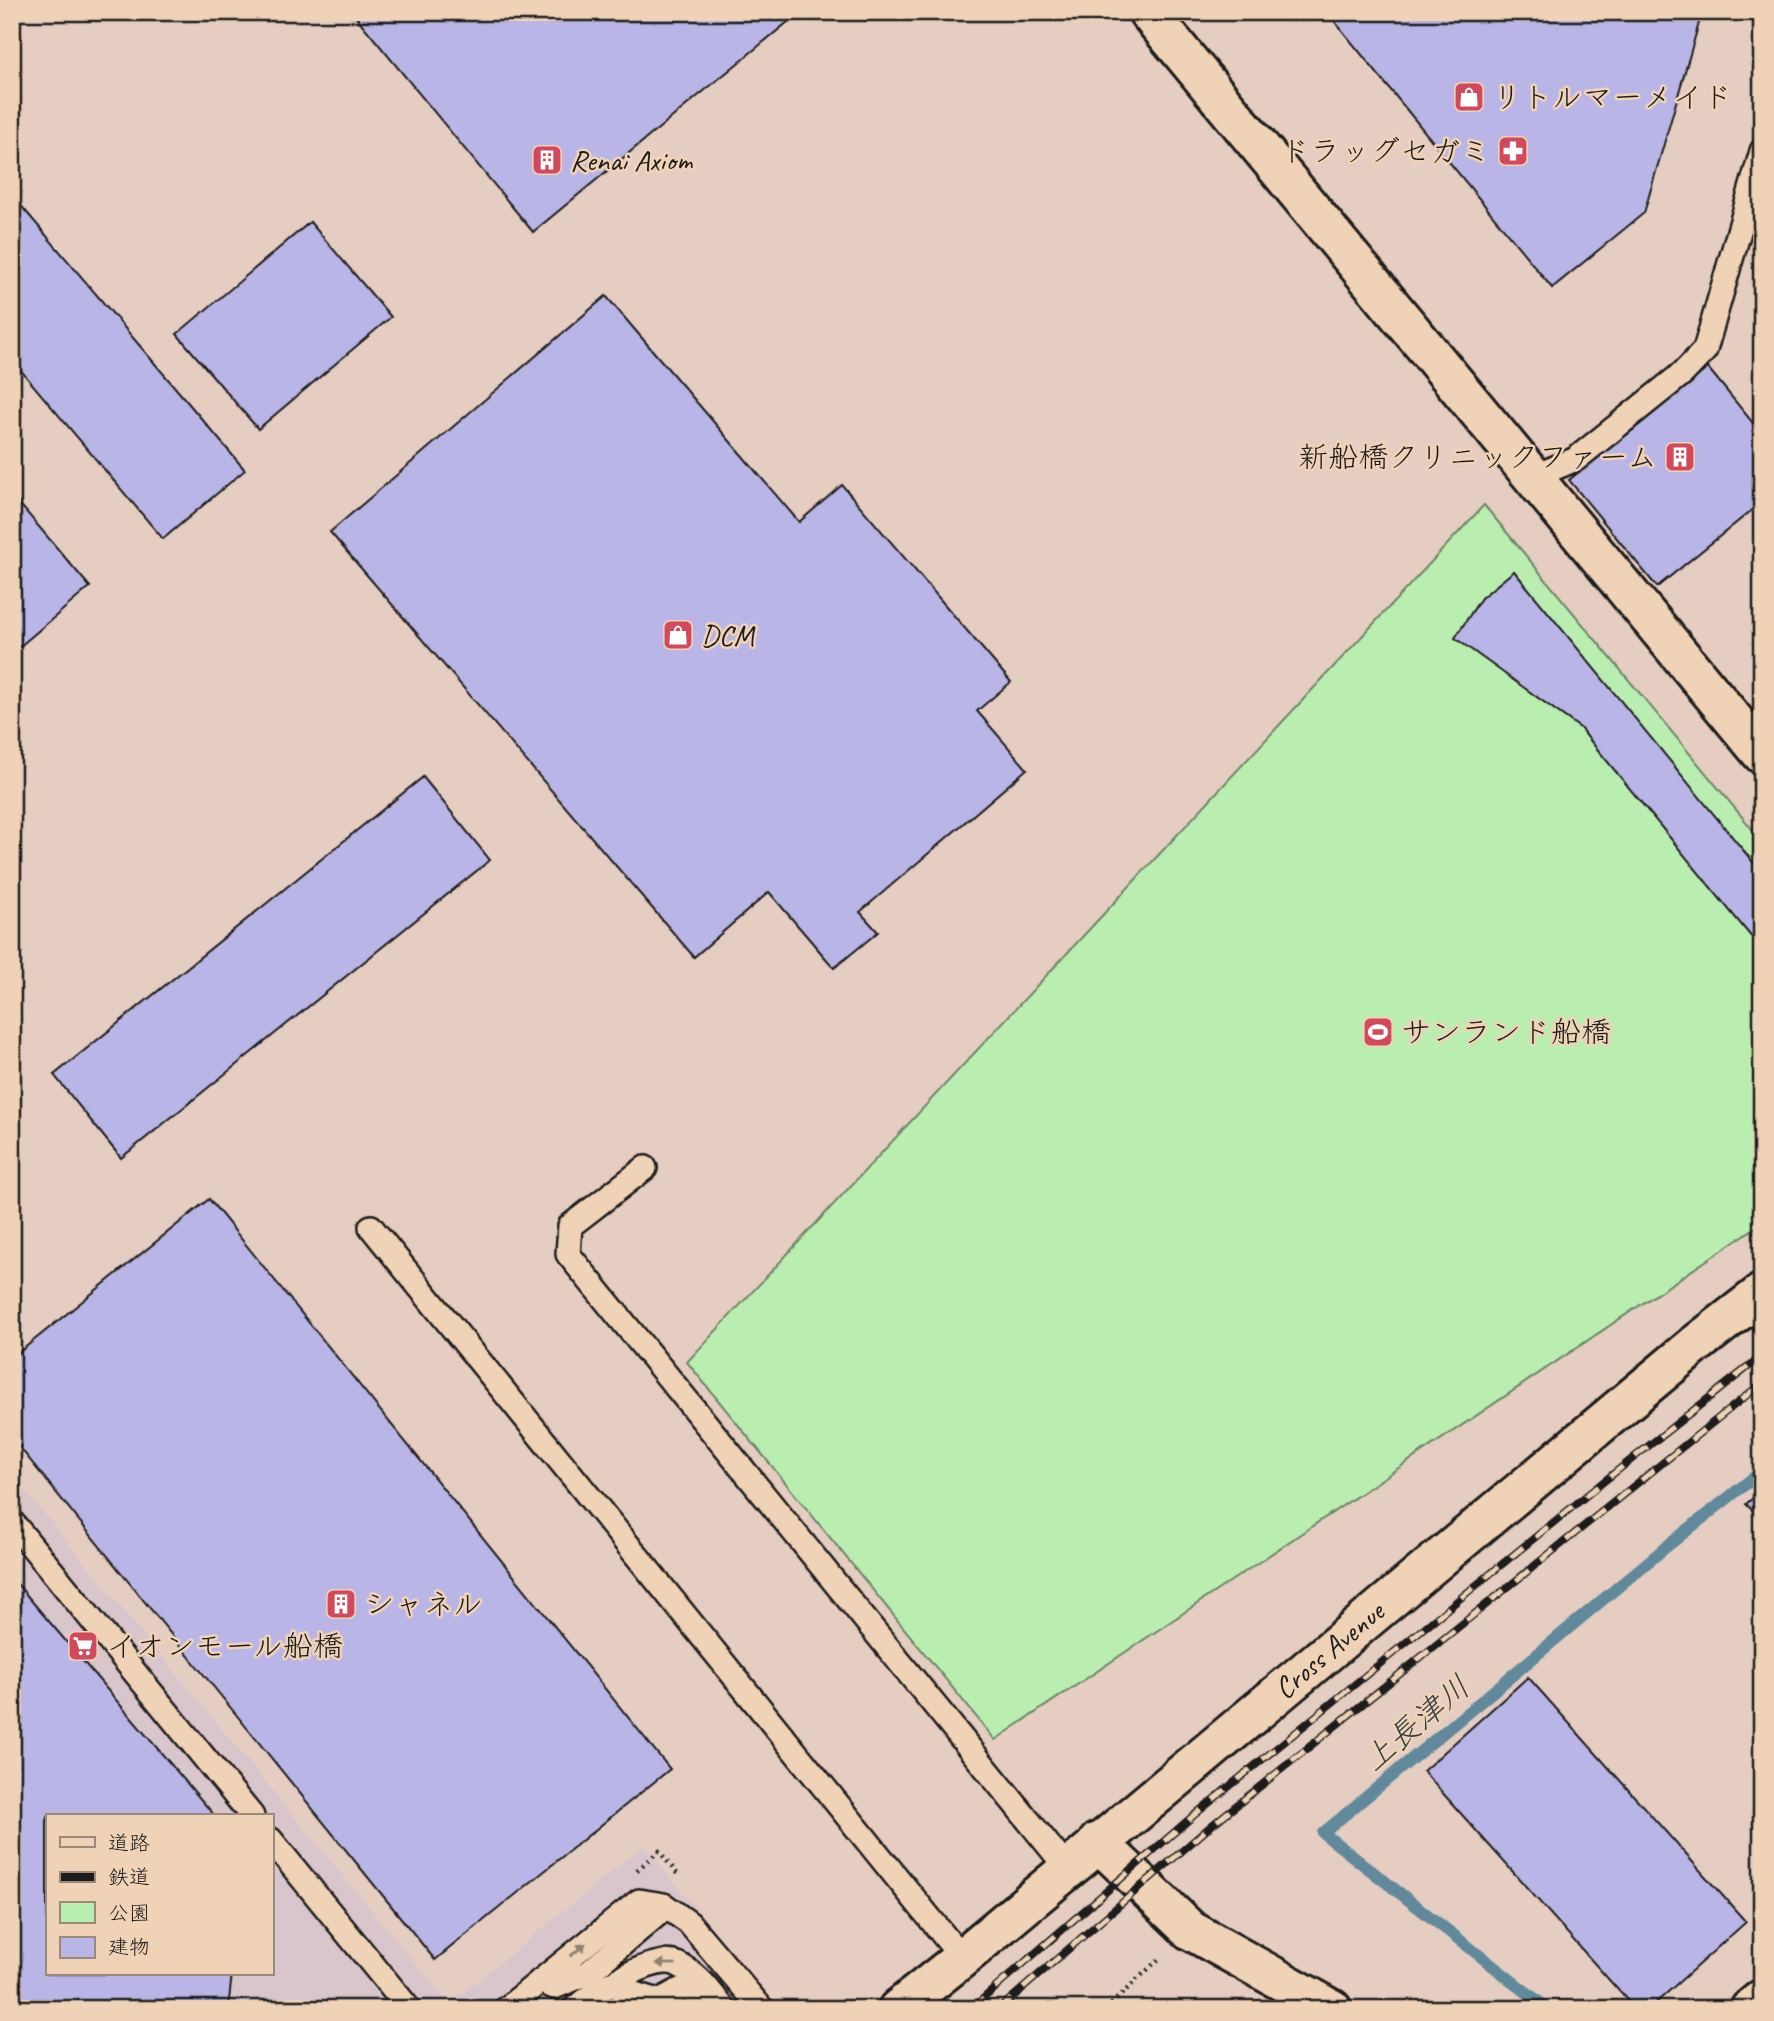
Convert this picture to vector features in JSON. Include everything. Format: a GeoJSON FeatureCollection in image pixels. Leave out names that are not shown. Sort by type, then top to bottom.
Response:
{"type":"FeatureCollection","features":[{"type":"Feature","properties":{"kind":"street"},"geometry":{"type":"LineString","coordinates":[[1148,12],[1762,754]]}},
{"type":"Feature","properties":{"kind":"street","name":"Cross Avenue"},"geometry":{"type":"LineString","coordinates":[[898,2009],[1684,1354],[1762,1293]]}},
{"type":"Feature","properties":{"kind":"street"},"geometry":{"type":"LineString","coordinates":[[1098,1842],[1190,1930],[1332,2009]]}},
{"type":"Feature","properties":{"kind":"street"},"geometry":{"type":"LineString","coordinates":[[1749,2009],[1762,1999]]}},
{"type":"Feature","properties":{"kind":"lane"},"geometry":{"type":"LineString","coordinates":[[1533,477],[1576,459],[1683,373],[1705,350],[1762,151]]}},
{"type":"Feature","properties":{"kind":"lane"},"geometry":{"type":"LineString","coordinates":[[645,1168],[570,1226],[568,1254],[1067,1868]]}},
{"type":"Feature","properties":{"kind":"lane"},"geometry":{"type":"LineString","coordinates":[[371,1227],[962,1958]]}},
{"type":"Feature","properties":{"kind":"lane"},"geometry":{"type":"LineString","coordinates":[[12,1522],[250,1814]]}},
{"type":"Feature","properties":{"kind":"lane"},"geometry":{"type":"LineString","coordinates":[[12,1543],[233,1814]]}},
{"type":"Feature","properties":{"kind":"lane"},"geometry":{"type":"LineString","coordinates":[[273,1842],[409,2009]]}},
{"type":"Feature","properties":{"kind":"lane"},"geometry":{"type":"LineString","coordinates":[[273,1863],[391,2009]]}},
{"type":"Feature","properties":{"kind":"lane"},"geometry":{"type":"LineString","coordinates":[[506,2009],[639,1901],[666,1907],[689,1923],[762,2009]]}},
{"type":"Feature","properties":{"kind":"lane"},"geometry":{"type":"LineString","coordinates":[[574,2009],[648,1965],[674,1962],[702,1981],[721,2005]]}},
{"type":"Feature","properties":{"kind":"lane"},"geometry":{"type":"LineString","coordinates":[[616,2009],[635,1994],[652,2005],[682,1989],[721,2005]]}},
{"type":"Feature","properties":{"kind":"path"},"geometry":{"type":"LineString","coordinates":[[1106,2009],[1190,1930]]}},
{"type":"Feature","properties":{"kind":"shaded area","name":"イオンモール船橋"},"geometry":{"type":"Polygon","coordinates":[[[12,1475],[449,2004],[644,1845],[778,2009],[12,2009],[12,1475]]]}},
{"type":"Feature","properties":{"kind":"green space","name":"サンランド船橋"},"geometry":{"type":"Polygon","coordinates":[[[1484,505],[1762,841],[1762,1223],[995,1740],[687,1362],[1484,505]]]}},
{"type":"Feature","properties":{"kind":"building","name":"Renai Axiom"},"geometry":{"type":"Polygon","coordinates":[[[352,12],[539,12],[542,16],[547,12],[800,12],[533,232],[352,12]]]}},
{"type":"Feature","properties":{"kind":"building"},"geometry":{"type":"Polygon","coordinates":[[[1327,12],[1690,12],[1699,23],[1644,213],[1552,288],[1327,12]]]}},
{"type":"Feature","properties":{"kind":"building"},"geometry":{"type":"Polygon","coordinates":[[[12,195],[245,470],[163,539],[12,360],[12,195]]]}},
{"type":"Feature","properties":{"kind":"building"},"geometry":{"type":"Polygon","coordinates":[[[310,222],[391,317],[258,429],[177,334],[310,222]]]}},
{"type":"Feature","properties":{"kind":"building"},"geometry":{"type":"Polygon","coordinates":[[[606,296],[799,522],[842,485],[1011,682],[977,711],[1027,769],[860,912],[878,932],[834,968],[769,892],[694,957],[330,532],[606,296]]]}},
{"type":"Feature","properties":{"kind":"building","name":"新船橋クリニックファーム"},"geometry":{"type":"Polygon","coordinates":[[[1708,368],[1762,434],[1762,502],[1657,587],[1569,480],[1708,368]]]}},
{"type":"Feature","properties":{"kind":"building"},"geometry":{"type":"Polygon","coordinates":[[[12,495],[90,587],[12,653],[12,495]]]}},
{"type":"Feature","properties":{"kind":"building"},"geometry":{"type":"Polygon","coordinates":[[[1514,571],[1762,873],[1762,950],[1580,728],[1455,638],[1481,598],[1514,571]]]}},
{"type":"Feature","properties":{"kind":"building"},"geometry":{"type":"Polygon","coordinates":[[[423,777],[490,860],[121,1158],[54,1075],[423,777]]]}},
{"type":"Feature","properties":{"kind":"building","name":"シャネル"},"geometry":{"type":"Polygon","coordinates":[[[209,1199],[670,1769],[435,1960],[12,1438],[12,1358],[209,1199]]]}},
{"type":"Feature","properties":{"kind":"building"},"geometry":{"type":"Polygon","coordinates":[[[1762,1490],[1762,1520],[1746,1504],[1762,1490]]]}},
{"type":"Feature","properties":{"kind":"building"},"geometry":{"type":"Polygon","coordinates":[[[12,1578],[213,1814],[46,1814],[46,1976],[232,1976],[228,2009],[12,2009],[12,1578]]]}},
{"type":"Feature","properties":{"kind":"building"},"geometry":{"type":"Polygon","coordinates":[[[1528,1677],[1746,1922],[1649,2009],[1635,2009],[1423,1771],[1528,1677]]]}},
{"type":"Feature","properties":{"kind":"waterway","name":"上長津川"},"geometry":{"type":"LineString","coordinates":[[1548,2009],[1323,1833],[1666,1547],[1762,1471]]}},
{"type":"Feature","properties":{"kind":"railway"},"geometry":{"type":"LineString","coordinates":[[971,2009],[1193,1816],[1762,1356]]}},
{"type":"Feature","properties":{"kind":"railway"},"geometry":{"type":"LineString","coordinates":[[999,2009],[1212,1825],[1762,1383]]}},
{"type":"Feature","properties":{"kind":"place","name":"リトルマーメイド"},"geometry":{"type":"Point","coordinates":[1469,97]}},
{"type":"Feature","properties":{"kind":"place","name":"ドラッグセガミ"},"geometry":{"type":"Point","coordinates":[1513,151]}},
{"type":"Feature","properties":{"kind":"place","name":"Renai Axiom"},"geometry":{"type":"Point","coordinates":[547,160]}},
{"type":"Feature","properties":{"kind":"place","name":"新船橋クリニックファーム"},"geometry":{"type":"Point","coordinates":[1680,457]}},
{"type":"Feature","properties":{"kind":"place","name":"DCM"},"geometry":{"type":"Point","coordinates":[678,635]}},
{"type":"Feature","properties":{"kind":"place","name":"サンランド船橋"},"geometry":{"type":"Point","coordinates":[1378,1032]}},
{"type":"Feature","properties":{"kind":"place","name":"シャネル"},"geometry":{"type":"Point","coordinates":[341,1604]}},
{"type":"Feature","properties":{"kind":"place","name":"イオンモール船橋"},"geometry":{"type":"Point","coordinates":[83,1646]}}]}
